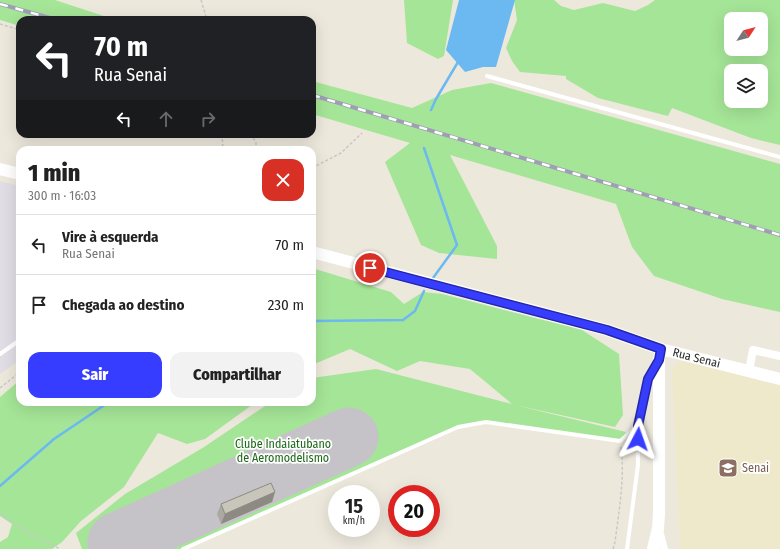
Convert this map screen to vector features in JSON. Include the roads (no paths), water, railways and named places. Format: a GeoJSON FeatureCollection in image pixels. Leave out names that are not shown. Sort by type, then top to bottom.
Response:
{"type":"FeatureCollection","features":[{"type":"Feature","properties":{"kind":"street"},"geometry":{"type":"LineString","coordinates":[[0,169],[16,173]]}},
{"type":"Feature","properties":{"kind":"street","name":"Rua Senai"},"geometry":{"type":"LineString","coordinates":[[316,253],[607,330],[660,354],[748,371],[780,379]]}},
{"type":"Feature","properties":{"kind":"street"},"geometry":{"type":"LineString","coordinates":[[748,371],[753,350],[780,356]]}},
{"type":"Feature","properties":{"kind":"street"},"geometry":{"type":"LineString","coordinates":[[653,549],[658,528],[659,514],[660,354]]}},
{"type":"Feature","properties":{"kind":"street"},"geometry":{"type":"LineString","coordinates":[[658,528],[664,549]]}},
{"type":"Feature","properties":{"kind":"lane"},"geometry":{"type":"LineString","coordinates":[[487,76],[780,156]]}},
{"type":"Feature","properties":{"kind":"lane"},"geometry":{"type":"LineString","coordinates":[[0,354],[16,343]]}},
{"type":"Feature","properties":{"kind":"lane"},"geometry":{"type":"LineString","coordinates":[[626,549],[638,465],[638,426],[648,379],[660,354]]}},
{"type":"Feature","properties":{"kind":"lane"},"geometry":{"type":"LineString","coordinates":[[183,549],[458,427],[486,422],[620,441],[638,426]]}},
{"type":"Feature","properties":{"kind":"water"},"geometry":{"type":"Polygon","coordinates":[[[459,0],[515,0],[496,67],[483,67],[465,72],[446,50],[459,0]]]}},
{"type":"Feature","properties":{"kind":"waterway"},"geometry":{"type":"LineString","coordinates":[[431,110],[458,62]]}},
{"type":"Feature","properties":{"kind":"waterway"},"geometry":{"type":"LineString","coordinates":[[424,148],[457,245],[433,278]]}},
{"type":"Feature","properties":{"kind":"waterway"},"geometry":{"type":"LineString","coordinates":[[316,321],[403,320],[415,311],[424,291]]}},
{"type":"Feature","properties":{"kind":"waterway"},"geometry":{"type":"LineString","coordinates":[[0,486],[54,439],[103,406]]}},
{"type":"Feature","properties":{"kind":"railway"},"geometry":{"type":"LineString","coordinates":[[0,4],[43,16]]}},
{"type":"Feature","properties":{"kind":"railway"},"geometry":{"type":"LineString","coordinates":[[316,96],[780,235]]}},
{"type":"Feature","properties":{"kind":"place","name":"Senai"},"geometry":{"type":"Point","coordinates":[728,468]}},
{"type":"Feature","properties":{"kind":"park label","name":"Clube Indaiatubano de Aeromodelismo"},"geometry":{"type":"Point","coordinates":[283,451]}}]}
